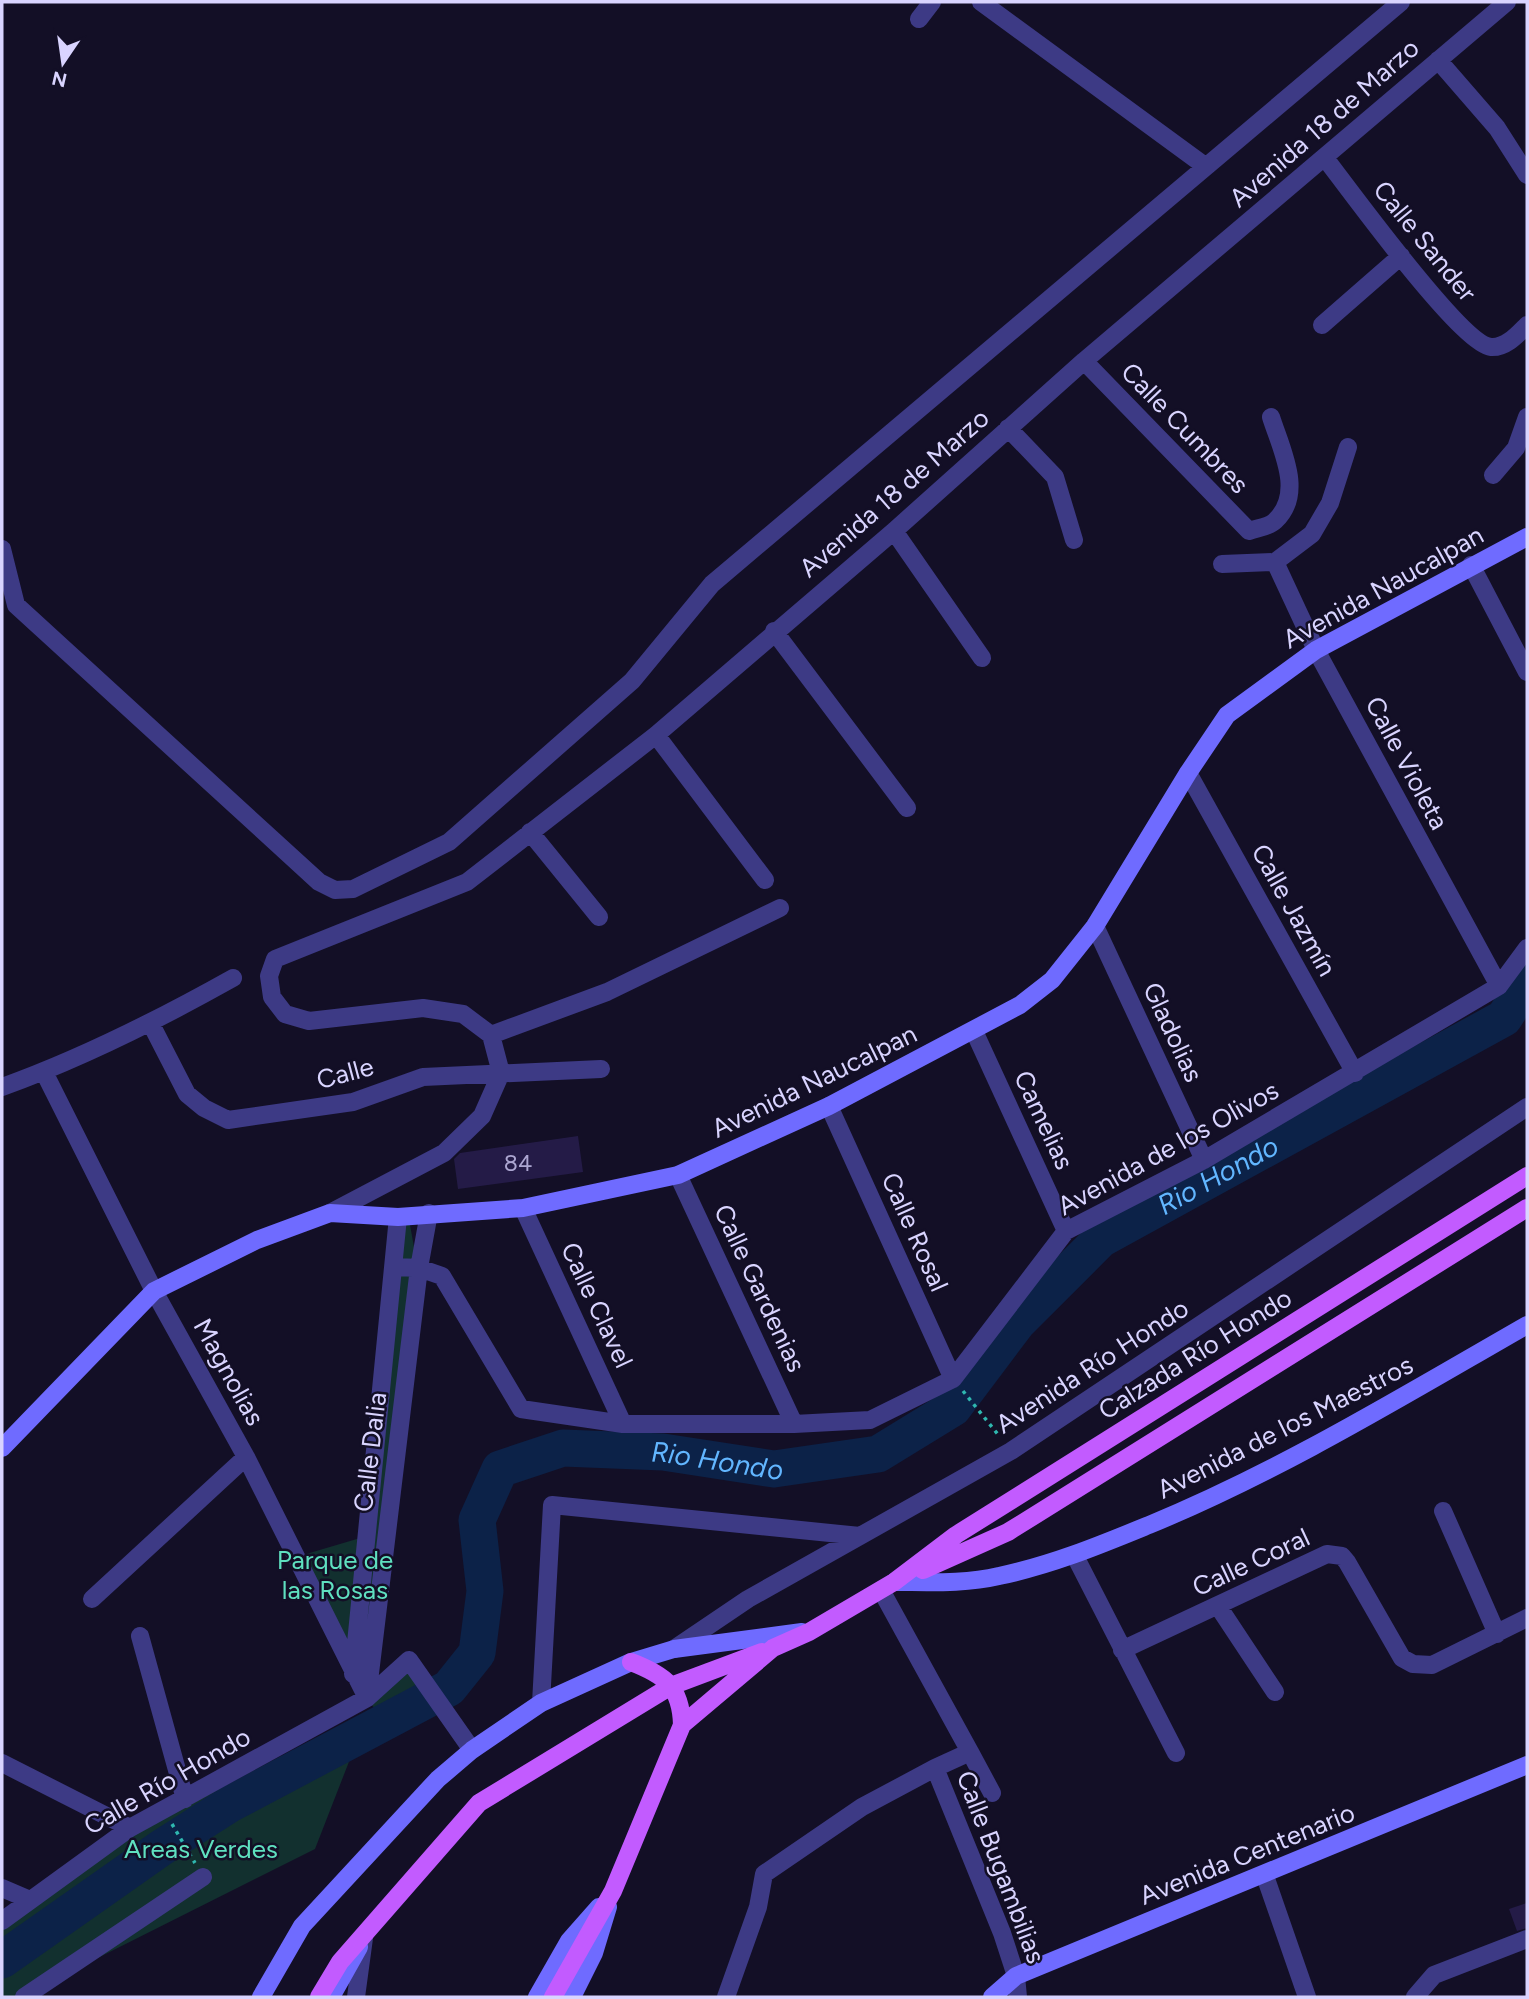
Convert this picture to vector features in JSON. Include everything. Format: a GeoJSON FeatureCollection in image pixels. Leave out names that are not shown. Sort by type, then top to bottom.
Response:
{"type":"FeatureCollection","features":[{"type":"Feature","properties":{"kind":"main road","name":"Avenida Naucalpan"},"geometry":{"type":"LineString","coordinates":[[2,1448],[155,1291],[257,1240],[330,1213],[398,1217],[523,1208],[678,1175],[829,1106],[974,1031],[1020,1004],[1052,980],[1095,926],[1188,773],[1227,715],[1316,650],[1527,537]]}},
{"type":"Feature","properties":{"kind":"main road","name":"Calzada Río Hondo"},"geometry":{"type":"LineString","coordinates":[[888,1586],[956,1535],[1527,1176]]}},
{"type":"Feature","properties":{"kind":"main road","name":"Calzada Río Hondo"},"geometry":{"type":"LineString","coordinates":[[561,1994],[613,1891],[682,1725],[773,1648],[809,1632],[888,1586],[1008,1532],[1527,1208]]}},
{"type":"Feature","properties":{"kind":"main road","name":"Avenida de los Maestros"},"geometry":{"type":"LineString","coordinates":[[888,1586],[999,1576],[1075,1556],[1225,1493],[1344,1432],[1527,1325]]}},
{"type":"Feature","properties":{"kind":"main road"},"geometry":{"type":"LineString","coordinates":[[261,1997],[302,1926],[438,1779],[472,1750],[541,1703],[631,1662],[674,1650],[809,1632]]}},
{"type":"Feature","properties":{"kind":"main road"},"geometry":{"type":"LineString","coordinates":[[319,1997],[340,1962],[479,1803],[671,1686],[773,1648]]}},
{"type":"Feature","properties":{"kind":"main road"},"geometry":{"type":"LineString","coordinates":[[631,1662],[655,1671],[671,1686],[681,1702],[682,1725]]}},
{"type":"Feature","properties":{"kind":"main road","name":"Avenida Centenario"},"geometry":{"type":"LineString","coordinates":[[992,1997],[1016,1976],[1265,1876],[1527,1765]]}},
{"type":"Feature","properties":{"kind":"main road"},"geometry":{"type":"LineString","coordinates":[[537,1997],[569,1941],[613,1891]]}},
{"type":"Feature","properties":{"kind":"main road"},"geometry":{"type":"LineString","coordinates":[[331,1997],[363,1938]]}},
{"type":"Feature","properties":{"kind":"street"},"geometry":{"type":"LineString","coordinates":[[919,19],[932,2]]}},
{"type":"Feature","properties":{"kind":"street"},"geometry":{"type":"LineString","coordinates":[[981,2],[1205,166]]}},
{"type":"Feature","properties":{"kind":"street"},"geometry":{"type":"LineString","coordinates":[[2,549],[16,605],[319,883],[335,890],[353,889],[449,842],[632,681],[712,584],[1401,2]]}},
{"type":"Feature","properties":{"kind":"street","name":"Avenida 18 de Marzo"},"geometry":{"type":"LineString","coordinates":[[491,1035],[463,1014],[423,1008],[309,1021],[285,1014],[272,997],[269,976],[275,959],[467,881],[656,735],[774,631],[894,531],[1084,361],[1507,2]]}},
{"type":"Feature","properties":{"kind":"street"},"geometry":{"type":"LineString","coordinates":[[1438,60],[1497,128],[1527,175]]}},
{"type":"Feature","properties":{"kind":"street","name":"Calle Sander"},"geometry":{"type":"LineString","coordinates":[[1325,158],[1401,256],[1473,339],[1492,347],[1510,342],[1527,325]]}},
{"type":"Feature","properties":{"kind":"street"},"geometry":{"type":"LineString","coordinates":[[1322,325],[1401,256]]}},
{"type":"Feature","properties":{"kind":"street","name":"Calle Cumbres"},"geometry":{"type":"LineString","coordinates":[[1084,361],[1249,531],[1273,523],[1287,505],[1292,484],[1271,416]]}},
{"type":"Feature","properties":{"kind":"street"},"geometry":{"type":"LineString","coordinates":[[1493,475],[1516,448],[1527,417]]}},
{"type":"Feature","properties":{"kind":"street"},"geometry":{"type":"LineString","coordinates":[[1008,428],[1055,477],[1074,540]]}},
{"type":"Feature","properties":{"kind":"street"},"geometry":{"type":"LineString","coordinates":[[1222,564],[1275,562],[1312,534],[1330,503],[1348,447]]}},
{"type":"Feature","properties":{"kind":"street"},"geometry":{"type":"LineString","coordinates":[[894,531],[982,658]]}},
{"type":"Feature","properties":{"kind":"street","name":"Calle Violeta"},"geometry":{"type":"LineString","coordinates":[[1275,562],[1316,650],[1499,986]]}},
{"type":"Feature","properties":{"kind":"street"},"geometry":{"type":"LineString","coordinates":[[1471,565],[1527,671]]}},
{"type":"Feature","properties":{"kind":"street"},"geometry":{"type":"LineString","coordinates":[[774,631],[907,808]]}},
{"type":"Feature","properties":{"kind":"street"},"geometry":{"type":"LineString","coordinates":[[656,735],[765,880]]}},
{"type":"Feature","properties":{"kind":"street","name":"Calle Jazmín"},"geometry":{"type":"LineString","coordinates":[[1188,773],[1355,1073]]}},
{"type":"Feature","properties":{"kind":"street"},"geometry":{"type":"LineString","coordinates":[[530,832],[599,917]]}},
{"type":"Feature","properties":{"kind":"street"},"geometry":{"type":"LineString","coordinates":[[330,1213],[444,1153],[482,1116],[501,1073],[491,1035],[607,992],[780,908]]}},
{"type":"Feature","properties":{"kind":"street","name":"Gladolias"},"geometry":{"type":"LineString","coordinates":[[1095,926],[1204,1160]]}},
{"type":"Feature","properties":{"kind":"street","name":"Avenida de los Olivos"},"geometry":{"type":"LineString","coordinates":[[395,1266],[419,1268],[442,1276],[521,1409],[622,1424],[794,1424],[870,1420],[955,1381],[1066,1231],[1204,1160],[1499,986],[1527,948]]}},
{"type":"Feature","properties":{"kind":"street"},"geometry":{"type":"LineString","coordinates":[[2,1087],[44,1072],[151,1024],[233,978]]}},
{"type":"Feature","properties":{"kind":"street","name":"Calle"},"geometry":{"type":"LineString","coordinates":[[151,1024],[187,1094],[204,1108],[228,1120],[353,1102],[423,1077],[601,1069]]}},
{"type":"Feature","properties":{"kind":"street","name":"Camelias"},"geometry":{"type":"LineString","coordinates":[[974,1031],[1066,1231]]}},
{"type":"Feature","properties":{"kind":"street","name":"Magnolias"},"geometry":{"type":"LineString","coordinates":[[44,1072],[155,1291],[246,1457],[353,1675],[367,1698]]}},
{"type":"Feature","properties":{"kind":"street","name":"Calle Rosal"},"geometry":{"type":"LineString","coordinates":[[829,1106],[955,1381]]}},
{"type":"Feature","properties":{"kind":"street","name":"Avenida Río Hondo"},"geometry":{"type":"LineString","coordinates":[[674,1650],[748,1599],[1011,1451],[1527,1107]]}},
{"type":"Feature","properties":{"kind":"street","name":"Calle Gardenias"},"geometry":{"type":"LineString","coordinates":[[678,1175],[794,1424]]}},
{"type":"Feature","properties":{"kind":"street","name":"Calle Clavel"},"geometry":{"type":"LineString","coordinates":[[523,1208],[622,1424]]}},
{"type":"Feature","properties":{"kind":"street","name":"Calle Dalia"},"geometry":{"type":"LineString","coordinates":[[367,1698],[419,1268],[429,1213]]}},
{"type":"Feature","properties":{"kind":"street","name":"Calle Dalia"},"geometry":{"type":"LineString","coordinates":[[353,1675],[398,1217]]}},
{"type":"Feature","properties":{"kind":"street"},"geometry":{"type":"LineString","coordinates":[[92,1599],[246,1457]]}},
{"type":"Feature","properties":{"kind":"street"},"geometry":{"type":"LineString","coordinates":[[374,1465],[395,1466]]}},
{"type":"Feature","properties":{"kind":"street"},"geometry":{"type":"LineString","coordinates":[[541,1703],[552,1505],[860,1536]]}},
{"type":"Feature","properties":{"kind":"street"},"geometry":{"type":"LineString","coordinates":[[1443,1511],[1497,1633]]}},
{"type":"Feature","properties":{"kind":"street","name":"Calle Coral"},"geometry":{"type":"LineString","coordinates":[[1122,1650],[1326,1554],[1334,1554],[1347,1562],[1402,1658],[1413,1664],[1432,1665],[1527,1618]]}},
{"type":"Feature","properties":{"kind":"street"},"geometry":{"type":"LineString","coordinates":[[1075,1556],[1175,1753]]}},
{"type":"Feature","properties":{"kind":"street","name":"Calle Bugambilias"},"geometry":{"type":"LineString","coordinates":[[888,1586],[970,1752],[935,1768],[997,1920],[1016,1976],[1018,1997]]}},
{"type":"Feature","properties":{"kind":"street"},"geometry":{"type":"LineString","coordinates":[[1218,1606],[1275,1692]]}},
{"type":"Feature","properties":{"kind":"street"},"geometry":{"type":"LineString","coordinates":[[140,1636],[185,1799]]}},
{"type":"Feature","properties":{"kind":"street","name":"Calle Río Hondo"},"geometry":{"type":"LineString","coordinates":[[2,1921],[130,1828],[367,1698],[409,1660],[472,1750]]}},
{"type":"Feature","properties":{"kind":"street"},"geometry":{"type":"LineString","coordinates":[[970,1752],[992,1793]]}},
{"type":"Feature","properties":{"kind":"street"},"geometry":{"type":"LineString","coordinates":[[2,1763],[130,1828]]}},
{"type":"Feature","properties":{"kind":"street"},"geometry":{"type":"LineString","coordinates":[[726,1997],[758,1907],[764,1874],[862,1807],[935,1768]]}},
{"type":"Feature","properties":{"kind":"street"},"geometry":{"type":"LineString","coordinates":[[24,1997],[199,1870]]}},
{"type":"Feature","properties":{"kind":"street"},"geometry":{"type":"LineString","coordinates":[[1265,1876],[1307,1997]]}},
{"type":"Feature","properties":{"kind":"street"},"geometry":{"type":"LineString","coordinates":[[2,1888],[30,1900]]}},
{"type":"Feature","properties":{"kind":"street"},"geometry":{"type":"LineString","coordinates":[[356,1997],[363,1938]]}},
{"type":"Feature","properties":{"kind":"street"},"geometry":{"type":"LineString","coordinates":[[1415,1997],[1434,1975],[1527,1939]]}},
{"type":"Feature","properties":{"kind":"path"},"geometry":{"type":"LineString","coordinates":[[955,1381],[991,1427]]}},
{"type":"Feature","properties":{"kind":"path"},"geometry":{"type":"LineString","coordinates":[[168,1816],[199,1870]]}},
{"type":"Feature","properties":{"kind":"green space","name":"Parque de las Rosas"},"geometry":{"type":"Polygon","coordinates":[[[408,1214],[418,1269],[367,1697],[409,1660],[433,1695],[384,1722],[367,1698],[296,1557],[367,1536],[394,1276],[408,1214]]]}},
{"type":"Feature","properties":{"kind":"green space","name":"Areas Verdes"},"geometry":{"type":"Polygon","coordinates":[[[359,1736],[315,1849],[20,1997],[2,1997],[2,1922],[185,1799],[337,1749],[359,1736]]]}},
{"type":"Feature","properties":{"kind":"building"},"geometry":{"type":"Polygon","coordinates":[[[578,1136],[583,1172],[458,1189],[454,1159],[460,1153],[578,1136]]]}},
{"type":"Feature","properties":{"kind":"building"},"geometry":{"type":"Polygon","coordinates":[[[1527,1903],[1527,1928],[1517,1931],[1509,1909],[1527,1903]]]}},
{"type":"Feature","properties":{"kind":"waterway","name":"Rio Hondo"},"geometry":{"type":"LineString","coordinates":[[2,1960],[161,1848],[230,1804],[449,1688],[477,1653],[485,1591],[477,1520],[500,1469],[563,1448],[663,1452],[774,1469],[878,1454],[953,1408],[1017,1323],[1101,1239],[1504,1018],[1527,982]]}}]}
